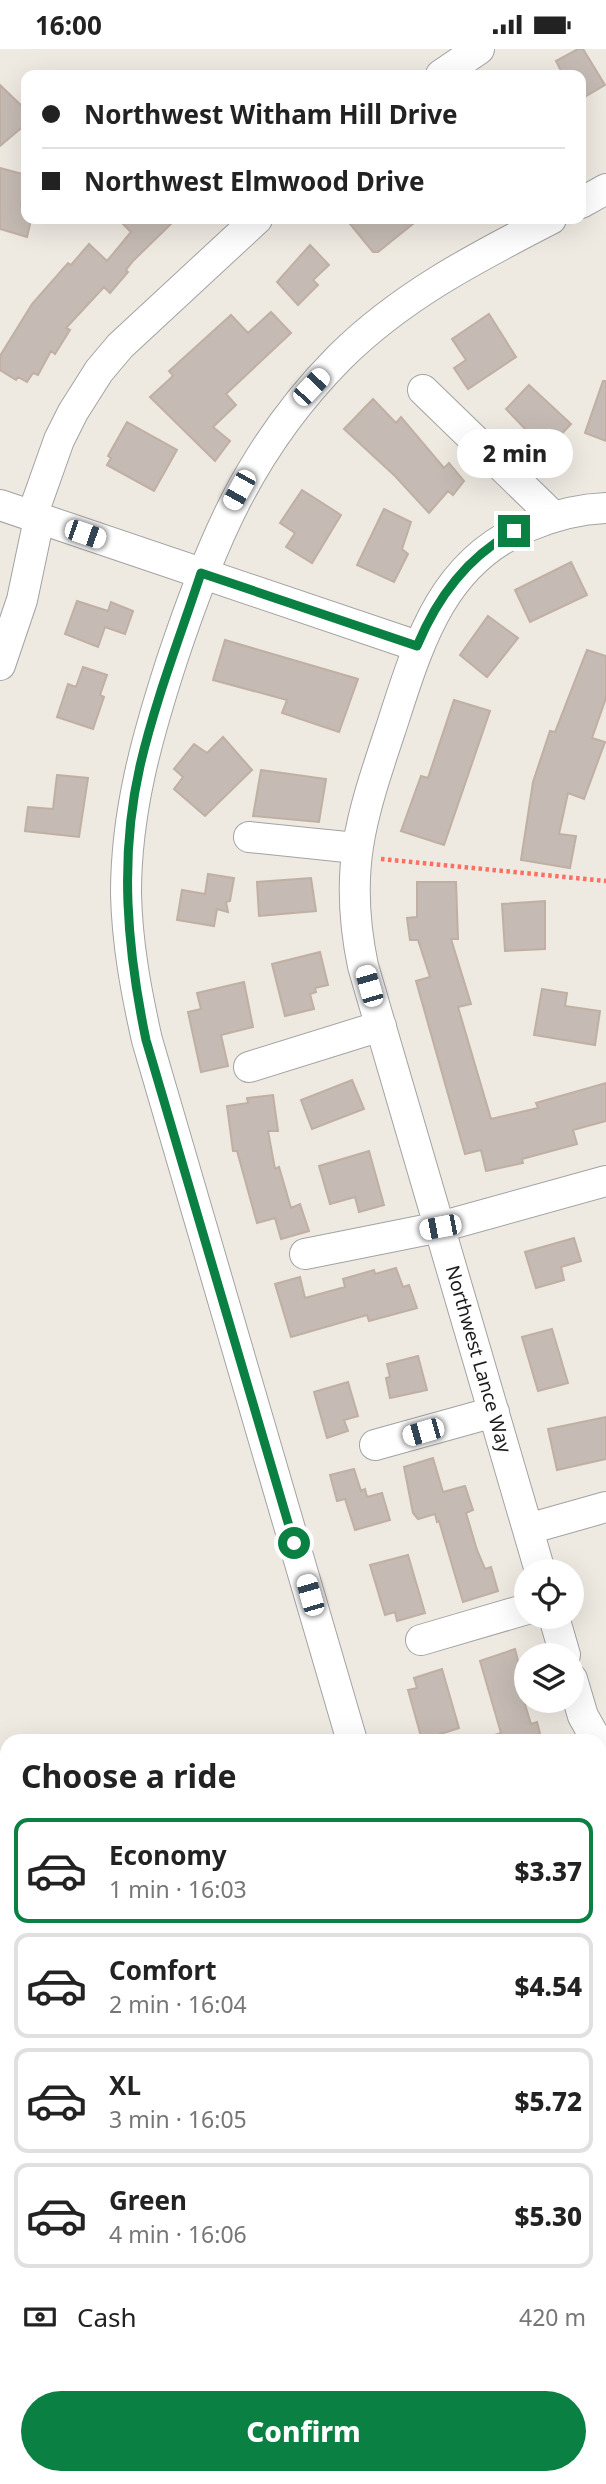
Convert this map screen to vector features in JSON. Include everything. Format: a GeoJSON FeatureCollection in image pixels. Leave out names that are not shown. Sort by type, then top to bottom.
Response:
{"type":"FeatureCollection","features":[{"type":"Feature","properties":{"kind":"street"},"geometry":{"type":"LineString","coordinates":[[448,70],[479,49]]}},
{"type":"Feature","properties":{"kind":"street"},"geometry":{"type":"LineString","coordinates":[[586,200],[606,190]]}},
{"type":"Feature","properties":{"kind":"street"},"geometry":{"type":"LineString","coordinates":[[0,665],[22,600],[35,517],[59,440],[99,371],[120,346],[252,224]]}},
{"type":"Feature","properties":{"kind":"street"},"geometry":{"type":"LineString","coordinates":[[350,1734],[146,1040],[128,933],[130,827],[140,767],[201,573],[249,473],[289,416],[341,356],[390,313],[433,283],[542,224]]}},
{"type":"Feature","properties":{"kind":"street"},"geometry":{"type":"LineString","coordinates":[[423,390],[553,516]]}},
{"type":"Feature","properties":{"kind":"street"},"geometry":{"type":"LineString","coordinates":[[0,505],[417,646]]}},
{"type":"Feature","properties":{"kind":"street","name":"Northwest Lance Way"},"geometry":{"type":"LineString","coordinates":[[537,1559],[381,1027],[356,934],[353,886],[362,813],[417,646],[440,600],[477,556],[514,531],[553,516],[606,508]]}},
{"type":"Feature","properties":{"kind":"street"},"geometry":{"type":"LineString","coordinates":[[249,837],[356,852]]}},
{"type":"Feature","properties":{"kind":"street"},"geometry":{"type":"LineString","coordinates":[[249,1067],[381,1027]]}},
{"type":"Feature","properties":{"kind":"street"},"geometry":{"type":"LineString","coordinates":[[305,1254],[440,1227],[606,1181]]}},
{"type":"Feature","properties":{"kind":"street"},"geometry":{"type":"LineString","coordinates":[[375,1445],[495,1412]]}},
{"type":"Feature","properties":{"kind":"street"},"geometry":{"type":"LineString","coordinates":[[528,1529],[606,1507]]}},
{"type":"Feature","properties":{"kind":"street"},"geometry":{"type":"LineString","coordinates":[[421,1640],[514,1613]]}},
{"type":"Feature","properties":{"kind":"street"},"geometry":{"type":"LineString","coordinates":[[582,1713],[593,1734]]}},
{"type":"Feature","properties":{"kind":"path"},"geometry":{"type":"LineString","coordinates":[[356,852],[606,881]]}},
{"type":"Feature","properties":{"kind":"building"},"geometry":{"type":"Polygon","coordinates":[[[583,49],[605,85],[586,96],[586,70],[560,70],[556,61],[583,49]]]}},
{"type":"Feature","properties":{"kind":"building"},"geometry":{"type":"Polygon","coordinates":[[[0,85],[21,105],[21,128],[0,146],[0,85]]]}},
{"type":"Feature","properties":{"kind":"building"},"geometry":{"type":"Polygon","coordinates":[[[0,168],[21,174],[21,224],[30,224],[27,237],[0,229],[0,168]]]}},
{"type":"Feature","properties":{"kind":"building"},"geometry":{"type":"Polygon","coordinates":[[[123,224],[171,224],[133,261],[126,270],[128,272],[110,293],[104,287],[66,328],[70,330],[55,354],[51,351],[38,375],[33,373],[27,382],[18,377],[16,380],[0,370],[0,356],[32,304],[68,263],[71,265],[89,244],[107,261],[131,232],[123,224]]]}},
{"type":"Feature","properties":{"kind":"building"},"geometry":{"type":"Polygon","coordinates":[[[350,224],[413,224],[378,252],[373,252],[350,224]]]}},
{"type":"Feature","properties":{"kind":"building"},"geometry":{"type":"Polygon","coordinates":[[[310,245],[329,265],[313,280],[318,285],[298,305],[277,282],[310,245]]]}},
{"type":"Feature","properties":{"kind":"building"},"geometry":{"type":"Polygon","coordinates":[[[271,312],[291,333],[226,394],[236,405],[213,427],[230,441],[215,461],[150,397],[173,376],[169,371],[231,315],[248,333],[271,312]]]}},
{"type":"Feature","properties":{"kind":"building"},"geometry":{"type":"Polygon","coordinates":[[[489,314],[516,357],[468,389],[454,368],[466,360],[452,339],[489,314]]]}},
{"type":"Feature","properties":{"kind":"building"},"geometry":{"type":"Polygon","coordinates":[[[603,381],[606,381],[606,441],[585,433],[603,381]]]}},
{"type":"Feature","properties":{"kind":"building"},"geometry":{"type":"Polygon","coordinates":[[[529,385],[571,424],[538,459],[518,442],[528,432],[506,409],[529,385]]]}},
{"type":"Feature","properties":{"kind":"building"},"geometry":{"type":"Polygon","coordinates":[[[373,399],[396,423],[401,417],[444,468],[449,463],[464,481],[453,495],[448,491],[429,513],[395,476],[344,429],[373,399]]]}},
{"type":"Feature","properties":{"kind":"building"},"geometry":{"type":"Polygon","coordinates":[[[127,422],[177,450],[154,491],[107,465],[111,458],[108,456],[127,422]]]}},
{"type":"Feature","properties":{"kind":"building"},"geometry":{"type":"Polygon","coordinates":[[[302,490],[341,515],[312,563],[286,547],[295,533],[280,523],[302,490]]]}},
{"type":"Feature","properties":{"kind":"building"},"geometry":{"type":"Polygon","coordinates":[[[384,509],[411,522],[402,549],[408,554],[394,582],[357,565],[384,509]]]}},
{"type":"Feature","properties":{"kind":"building"},"geometry":{"type":"Polygon","coordinates":[[[571,562],[587,595],[530,622],[515,590],[571,562]]]}},
{"type":"Feature","properties":{"kind":"building"},"geometry":{"type":"Polygon","coordinates":[[[77,601],[108,611],[111,602],[133,611],[125,634],[105,627],[98,647],[65,634],[77,601]]]}},
{"type":"Feature","properties":{"kind":"building"},"geometry":{"type":"Polygon","coordinates":[[[488,616],[518,638],[487,677],[460,655],[488,616]]]}},
{"type":"Feature","properties":{"kind":"building"},"geometry":{"type":"Polygon","coordinates":[[[225,640],[358,679],[339,732],[282,713],[287,700],[213,680],[225,640]]]}},
{"type":"Feature","properties":{"kind":"building"},"geometry":{"type":"Polygon","coordinates":[[[587,650],[606,656],[606,698],[592,738],[605,742],[584,799],[568,793],[559,834],[576,836],[570,868],[521,860],[533,782],[550,731],[555,732],[587,650]]]}},
{"type":"Feature","properties":{"kind":"building"},"geometry":{"type":"Polygon","coordinates":[[[83,667],[107,675],[100,695],[104,697],[93,729],[57,717],[68,684],[76,687],[83,667]]]}},
{"type":"Feature","properties":{"kind":"building"},"geometry":{"type":"Polygon","coordinates":[[[454,700],[490,711],[444,845],[401,831],[421,776],[428,778],[454,700]]]}},
{"type":"Feature","properties":{"kind":"building"},"geometry":{"type":"Polygon","coordinates":[[[223,737],[252,770],[205,816],[174,789],[183,777],[174,769],[194,744],[207,753],[223,737]]]}},
{"type":"Feature","properties":{"kind":"building"},"geometry":{"type":"Polygon","coordinates":[[[261,770],[326,779],[319,822],[253,816],[261,770]]]}},
{"type":"Feature","properties":{"kind":"building"},"geometry":{"type":"Polygon","coordinates":[[[57,775],[88,778],[79,837],[25,831],[28,807],[53,809],[57,775]]]}},
{"type":"Feature","properties":{"kind":"building"},"geometry":{"type":"Polygon","coordinates":[[[208,874],[234,878],[230,901],[226,902],[228,912],[217,909],[214,926],[177,920],[182,890],[205,894],[208,874]]]}},
{"type":"Feature","properties":{"kind":"building"},"geometry":{"type":"Polygon","coordinates":[[[311,878],[316,911],[259,916],[257,882],[311,878]]]}},
{"type":"Feature","properties":{"kind":"building"},"geometry":{"type":"Polygon","coordinates":[[[417,882],[456,882],[458,939],[451,939],[471,1004],[458,1007],[491,1119],[538,1108],[536,1103],[606,1083],[606,1121],[573,1130],[577,1144],[522,1159],[523,1163],[486,1171],[481,1150],[465,1154],[416,981],[430,977],[418,940],[410,940],[407,918],[417,917],[417,882]]]}},
{"type":"Feature","properties":{"kind":"building"},"geometry":{"type":"Polygon","coordinates":[[[545,901],[545,949],[505,951],[502,904],[545,901]]]}},
{"type":"Feature","properties":{"kind":"building"},"geometry":{"type":"Polygon","coordinates":[[[320,952],[328,985],[315,988],[316,992],[310,994],[314,1009],[285,1016],[272,964],[320,952]]]}},
{"type":"Feature","properties":{"kind":"building"},"geometry":{"type":"Polygon","coordinates":[[[244,982],[253,1027],[221,1035],[228,1066],[201,1072],[188,1012],[201,1009],[197,993],[244,982]]]}},
{"type":"Feature","properties":{"kind":"building"},"geometry":{"type":"Polygon","coordinates":[[[542,989],[567,993],[565,1006],[600,1011],[595,1045],[534,1035],[542,989]]]}},
{"type":"Feature","properties":{"kind":"building"},"geometry":{"type":"Polygon","coordinates":[[[352,1080],[364,1109],[312,1129],[301,1100],[352,1080]]]}},
{"type":"Feature","properties":{"kind":"building"},"geometry":{"type":"Polygon","coordinates":[[[273,1095],[278,1131],[268,1131],[275,1169],[279,1167],[291,1208],[300,1204],[309,1231],[281,1239],[275,1218],[257,1223],[237,1151],[233,1151],[227,1106],[248,1103],[247,1098],[273,1095]]]}},
{"type":"Feature","properties":{"kind":"building"},"geometry":{"type":"Polygon","coordinates":[[[369,1151],[384,1205],[359,1212],[355,1197],[330,1204],[319,1166],[369,1151]]]}},
{"type":"Feature","properties":{"kind":"building"},"geometry":{"type":"Polygon","coordinates":[[[574,1238],[581,1261],[561,1267],[564,1280],[536,1288],[525,1252],[574,1238]]]}},
{"type":"Feature","properties":{"kind":"building"},"geometry":{"type":"Polygon","coordinates":[[[396,1268],[403,1287],[409,1285],[417,1308],[369,1321],[367,1315],[291,1337],[275,1284],[300,1277],[305,1298],[345,1287],[343,1279],[374,1270],[375,1274],[396,1268]]]}},
{"type":"Feature","properties":{"kind":"building"},"geometry":{"type":"Polygon","coordinates":[[[552,1329],[568,1383],[538,1391],[522,1337],[552,1329]]]}},
{"type":"Feature","properties":{"kind":"building"},"geometry":{"type":"Polygon","coordinates":[[[418,1356],[427,1390],[390,1398],[386,1378],[390,1377],[387,1364],[418,1356]]]}},
{"type":"Feature","properties":{"kind":"building"},"geometry":{"type":"Polygon","coordinates":[[[348,1382],[358,1416],[344,1420],[348,1431],[327,1438],[314,1392],[348,1382]]]}},
{"type":"Feature","properties":{"kind":"building"},"geometry":{"type":"Polygon","coordinates":[[[606,1417],[606,1459],[557,1470],[548,1429],[606,1417]]]}},
{"type":"Feature","properties":{"kind":"building"},"geometry":{"type":"Polygon","coordinates":[[[433,1458],[443,1492],[465,1486],[473,1510],[466,1513],[477,1550],[485,1569],[491,1567],[498,1591],[463,1602],[439,1521],[437,1522],[435,1514],[418,1519],[413,1513],[404,1467],[433,1458]]]}},
{"type":"Feature","properties":{"kind":"building"},"geometry":{"type":"Polygon","coordinates":[[[354,1469],[361,1491],[365,1489],[367,1497],[382,1493],[390,1520],[355,1530],[345,1499],[337,1501],[330,1475],[354,1469]]]}},
{"type":"Feature","properties":{"kind":"building"},"geometry":{"type":"Polygon","coordinates":[[[408,1555],[425,1613],[397,1621],[395,1612],[385,1615],[370,1565],[408,1555]]]}},
{"type":"Feature","properties":{"kind":"building"},"geometry":{"type":"Polygon","coordinates":[[[514,1649],[514,1713],[528,1713],[531,1724],[537,1722],[540,1734],[498,1734],[501,1733],[480,1661],[514,1649]]]}},
{"type":"Feature","properties":{"kind":"building"},"geometry":{"type":"Polygon","coordinates":[[[442,1669],[459,1728],[440,1734],[420,1734],[408,1690],[417,1688],[414,1678],[442,1669]]]}},
{"type":"Feature","properties":{"kind":"route"},"geometry":{"type":"LineString","coordinates":[[294,1543],[146,1040],[136,991],[128,933],[126,892],[130,827],[140,767],[201,573],[417,646],[427,622],[455,579],[477,556],[514,531]]}}]}
